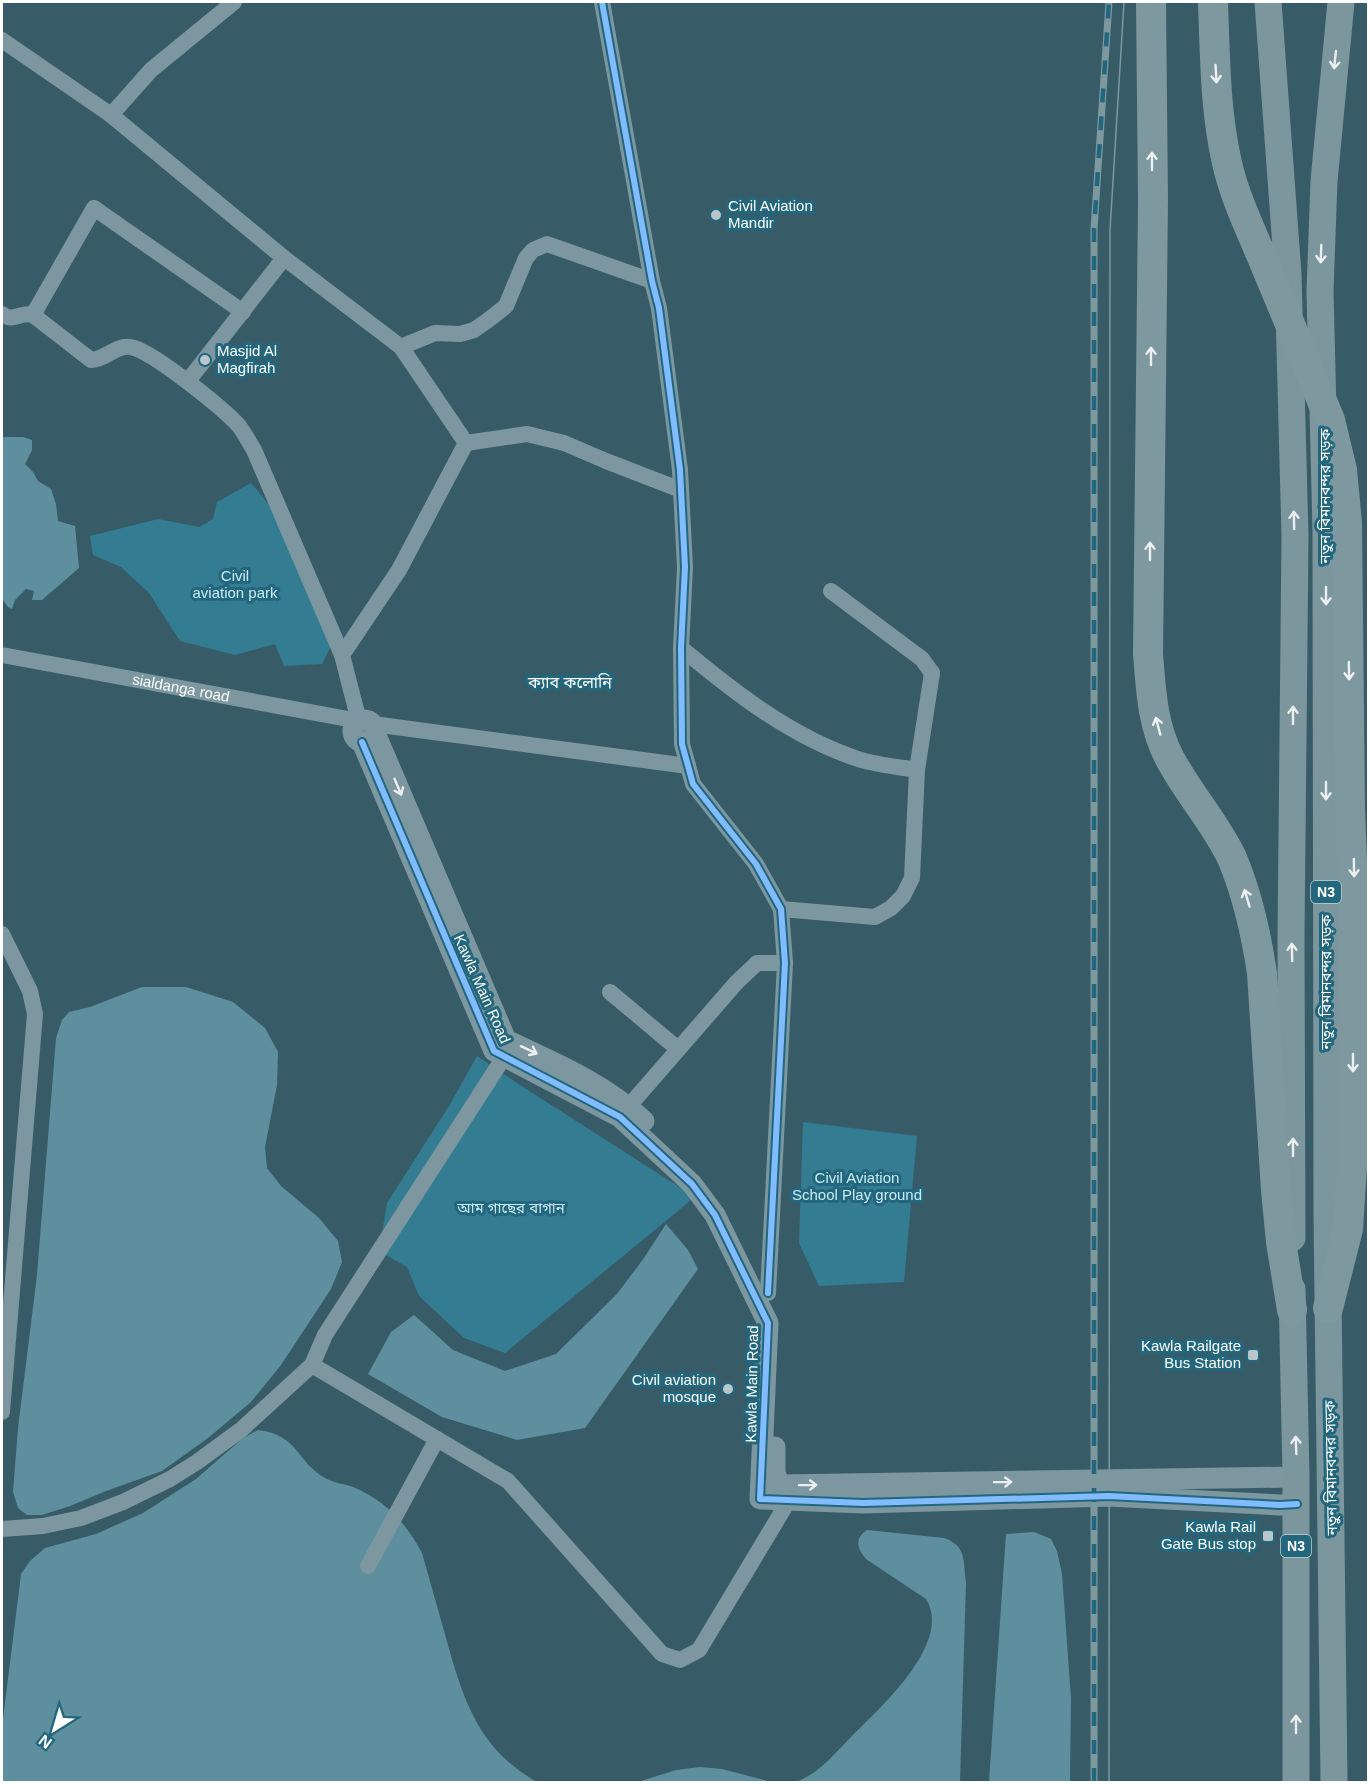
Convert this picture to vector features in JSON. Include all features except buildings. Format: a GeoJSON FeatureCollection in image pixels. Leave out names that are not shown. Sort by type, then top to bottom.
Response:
{"type":"FeatureCollection","features":[{"type":"Feature","properties":{"kind":"highway"},"geometry":{"type":"LineString","coordinates":[[1151,2],[1153,200],[1148,654],[1151,698],[1157,729],[1169,757],[1231,856],[1246,893],[1256,929],[1262,973],[1278,1211],[1292,1310]]}},
{"type":"Feature","properties":{"kind":"highway","name":"নতুন বিমানবন্দর সড়ক"},"geometry":{"type":"LineString","coordinates":[[1268,2],[1288,274],[1294,536],[1292,1310],[1297,1504],[1296,1782]]}},
{"type":"Feature","properties":{"kind":"highway","name":"নতুন বিমানবন্দর সড়ক"},"geometry":{"type":"LineString","coordinates":[[1334,1782],[1326,967],[1326,531],[1320,291],[1324,180],[1341,2]]}},
{"type":"Feature","properties":{"kind":"highway"},"geometry":{"type":"LineString","coordinates":[[1213,8],[1217,101],[1227,162],[1235,193],[1326,411],[1342,470],[1347,523],[1350,809],[1354,912],[1353,1166],[1348,1229],[1329,1308]]}},
{"type":"Feature","properties":{"kind":"street"},"geometry":{"type":"LineString","coordinates":[[111,116],[151,70],[234,2]]}},
{"type":"Feature","properties":{"kind":"street"},"geometry":{"type":"LineString","coordinates":[[602,2],[652,281],[660,308],[681,490],[686,567],[681,648],[682,744],[693,784],[756,864],[781,909],[784,963],[768,1293]]}},
{"type":"Feature","properties":{"kind":"street"},"geometry":{"type":"LineString","coordinates":[[2,40],[111,116],[284,258],[401,347],[466,443]]}},
{"type":"Feature","properties":{"kind":"street"},"geometry":{"type":"LineString","coordinates":[[33,315],[94,208],[243,312]]}},
{"type":"Feature","properties":{"kind":"street"},"geometry":{"type":"LineString","coordinates":[[401,347],[435,333],[460,334],[474,330],[487,321],[506,306],[532,249],[547,244],[652,281]]}},
{"type":"Feature","properties":{"kind":"street"},"geometry":{"type":"LineString","coordinates":[[188,381],[284,258]]}},
{"type":"Feature","properties":{"kind":"street"},"geometry":{"type":"LineString","coordinates":[[2,314],[13,318],[27,313],[33,315],[91,360],[97,360],[119,348],[131,346],[188,381],[238,425],[254,450],[342,655],[367,730]]}},
{"type":"Feature","properties":{"kind":"street"},"geometry":{"type":"LineString","coordinates":[[466,443],[527,434],[564,443],[606,462],[681,490]]}},
{"type":"Feature","properties":{"kind":"street"},"geometry":{"type":"LineString","coordinates":[[342,655],[399,570],[466,443]]}},
{"type":"Feature","properties":{"kind":"street"},"geometry":{"type":"LineString","coordinates":[[681,648],[763,711],[817,743],[860,759],[917,770],[932,673],[922,659],[831,591]]}},
{"type":"Feature","properties":{"kind":"street","name":"sialdanga road"},"geometry":{"type":"LineString","coordinates":[[2,655],[367,730],[688,766]]}},
{"type":"Feature","properties":{"kind":"street"},"geometry":{"type":"LineString","coordinates":[[781,909],[875,917],[891,908],[903,896],[912,878],[917,770],[926,711]]}},
{"type":"Feature","properties":{"kind":"street","name":"Kawla Main Road"},"geometry":{"type":"LineString","coordinates":[[367,730],[494,1052],[620,1117],[692,1184],[715,1215],[768,1323],[760,1499],[863,1503],[1109,1496],[1297,1504]]}},
{"type":"Feature","properties":{"kind":"street","name":"Kawla Main Road"},"geometry":{"type":"LineString","coordinates":[[367,730],[506,1040],[568,1069],[629,1106],[701,1176],[724,1206],[777,1315],[775,1473],[780,1485],[1296,1477]]}},
{"type":"Feature","properties":{"kind":"street"},"geometry":{"type":"LineString","coordinates":[[2,934],[30,991],[35,1014],[2,1412]]}},
{"type":"Feature","properties":{"kind":"street"},"geometry":{"type":"LineString","coordinates":[[629,1106],[735,983],[757,963],[784,963]]}},
{"type":"Feature","properties":{"kind":"street"},"geometry":{"type":"LineString","coordinates":[[610,992],[678,1049]]}},
{"type":"Feature","properties":{"kind":"street"},"geometry":{"type":"LineString","coordinates":[[2,1529],[43,1526],[81,1518],[123,1502],[170,1479],[242,1429],[312,1365],[325,1335],[504,1057]]}},
{"type":"Feature","properties":{"kind":"street"},"geometry":{"type":"LineString","coordinates":[[312,1365],[508,1481],[662,1654],[680,1660],[699,1650],[789,1500]]}},
{"type":"Feature","properties":{"kind":"street"},"geometry":{"type":"LineString","coordinates":[[368,1566],[437,1439]]}},
{"type":"Feature","properties":{"kind":"green space","name":"Civil aviation park"},"geometry":{"type":"Polygon","coordinates":[[[251,483],[276,513],[332,644],[322,664],[284,666],[275,644],[235,655],[180,641],[149,593],[121,567],[93,555],[90,536],[158,519],[199,527],[213,519],[217,502],[251,483]]]}},
{"type":"Feature","properties":{"kind":"green space","name":"আম গাছের বাগান"},"geometry":{"type":"Polygon","coordinates":[[[477,1056],[695,1197],[505,1353],[464,1338],[419,1296],[407,1267],[379,1251],[387,1203],[449,1106],[477,1056]]]}},
{"type":"Feature","properties":{"kind":"green space","name":"Civil Aviation School Play ground"},"geometry":{"type":"Polygon","coordinates":[[[803,1122],[917,1136],[904,1282],[819,1286],[799,1243],[803,1122]]]}},
{"type":"Feature","properties":{"kind":"shaded area"},"geometry":{"type":"Polygon","coordinates":[[[2,437],[23,437],[32,440],[32,450],[25,464],[38,481],[51,489],[58,521],[75,526],[79,568],[42,600],[32,600],[34,591],[26,589],[15,600],[12,609],[2,599],[2,437]]]}},
{"type":"Feature","properties":{"kind":"shaded area"},"geometry":{"type":"Polygon","coordinates":[[[142,987],[186,987],[233,1002],[265,1028],[278,1052],[277,1085],[265,1147],[267,1168],[281,1186],[319,1218],[338,1241],[342,1262],[331,1289],[281,1365],[251,1402],[208,1438],[162,1471],[70,1506],[42,1515],[27,1515],[18,1508],[13,1492],[18,1428],[37,1275],[56,1038],[62,1020],[69,1012],[90,1007],[142,987]]]}},
{"type":"Feature","properties":{"kind":"shaded area"},"geometry":{"type":"Polygon","coordinates":[[[666,1224],[688,1250],[698,1269],[585,1428],[517,1440],[442,1417],[368,1374],[391,1332],[414,1315],[453,1350],[505,1371],[556,1354],[617,1294],[666,1224]]]}},
{"type":"Feature","properties":{"kind":"shaded area"},"geometry":{"type":"Polygon","coordinates":[[[258,1430],[282,1437],[317,1472],[330,1480],[364,1492],[385,1506],[402,1522],[422,1553],[459,1682],[476,1720],[500,1754],[537,1782],[2,1782],[2,1727],[21,1574],[30,1561],[45,1548],[96,1534],[143,1513],[196,1479],[243,1438],[258,1430]]]}},
{"type":"Feature","properties":{"kind":"shaded area"},"geometry":{"type":"Polygon","coordinates":[[[867,1530],[944,1538],[957,1545],[963,1555],[966,1582],[960,1782],[795,1782],[826,1763],[895,1692],[922,1654],[930,1635],[932,1616],[926,1599],[866,1559],[861,1551],[859,1540],[867,1530]]]}},
{"type":"Feature","properties":{"kind":"shaded area"},"geometry":{"type":"Polygon","coordinates":[[[1034,1532],[1051,1539],[1057,1551],[1062,1574],[1071,1698],[1070,1782],[989,1782],[1006,1534],[1034,1532]]]}},
{"type":"Feature","properties":{"kind":"shaded area"},"geometry":{"type":"Polygon","coordinates":[[[700,1767],[722,1769],[772,1782],[638,1782],[676,1770],[700,1767]]]}},
{"type":"Feature","properties":{"kind":"tram line"},"geometry":{"type":"LineString","coordinates":[[1109,1782],[1110,230],[1124,2]]}},
{"type":"Feature","properties":{"kind":"railway"},"geometry":{"type":"LineString","coordinates":[[1094,1782],[1094,229],[1109,2]]}},
{"type":"Feature","properties":{"kind":"cycle path"},"geometry":{"type":"LineString","coordinates":[[602,2],[652,281],[659,308],[680,470],[685,567],[681,648],[682,744],[693,784],[756,864],[781,909],[785,963],[768,1293]]}},
{"type":"Feature","properties":{"kind":"cycle path"},"geometry":{"type":"LineString","coordinates":[[362,742],[494,1051],[620,1117],[692,1184],[715,1215],[768,1323],[760,1499],[863,1503],[1109,1496],[1297,1504]]}},
{"type":"Feature","properties":{"kind":"place","name":"Civil Aviation Mandir"},"geometry":{"type":"Point","coordinates":[716,215]}},
{"type":"Feature","properties":{"kind":"place","name":"Masjid Al Magfirah"},"geometry":{"type":"Point","coordinates":[205,360]}},
{"type":"Feature","properties":{"kind":"place","name":"Kawla Railgate Bus Station"},"geometry":{"type":"Point","coordinates":[1253,1355]}},
{"type":"Feature","properties":{"kind":"place","name":"Civil aviation mosque"},"geometry":{"type":"Point","coordinates":[728,1389]}},
{"type":"Feature","properties":{"kind":"place","name":"Kawla Rail Gate Bus stop"},"geometry":{"type":"Point","coordinates":[1268,1536]}},
{"type":"Feature","properties":{"kind":"district","name":"ক্যাব কলোনি"},"geometry":{"type":"Point","coordinates":[570,682]}}]}
